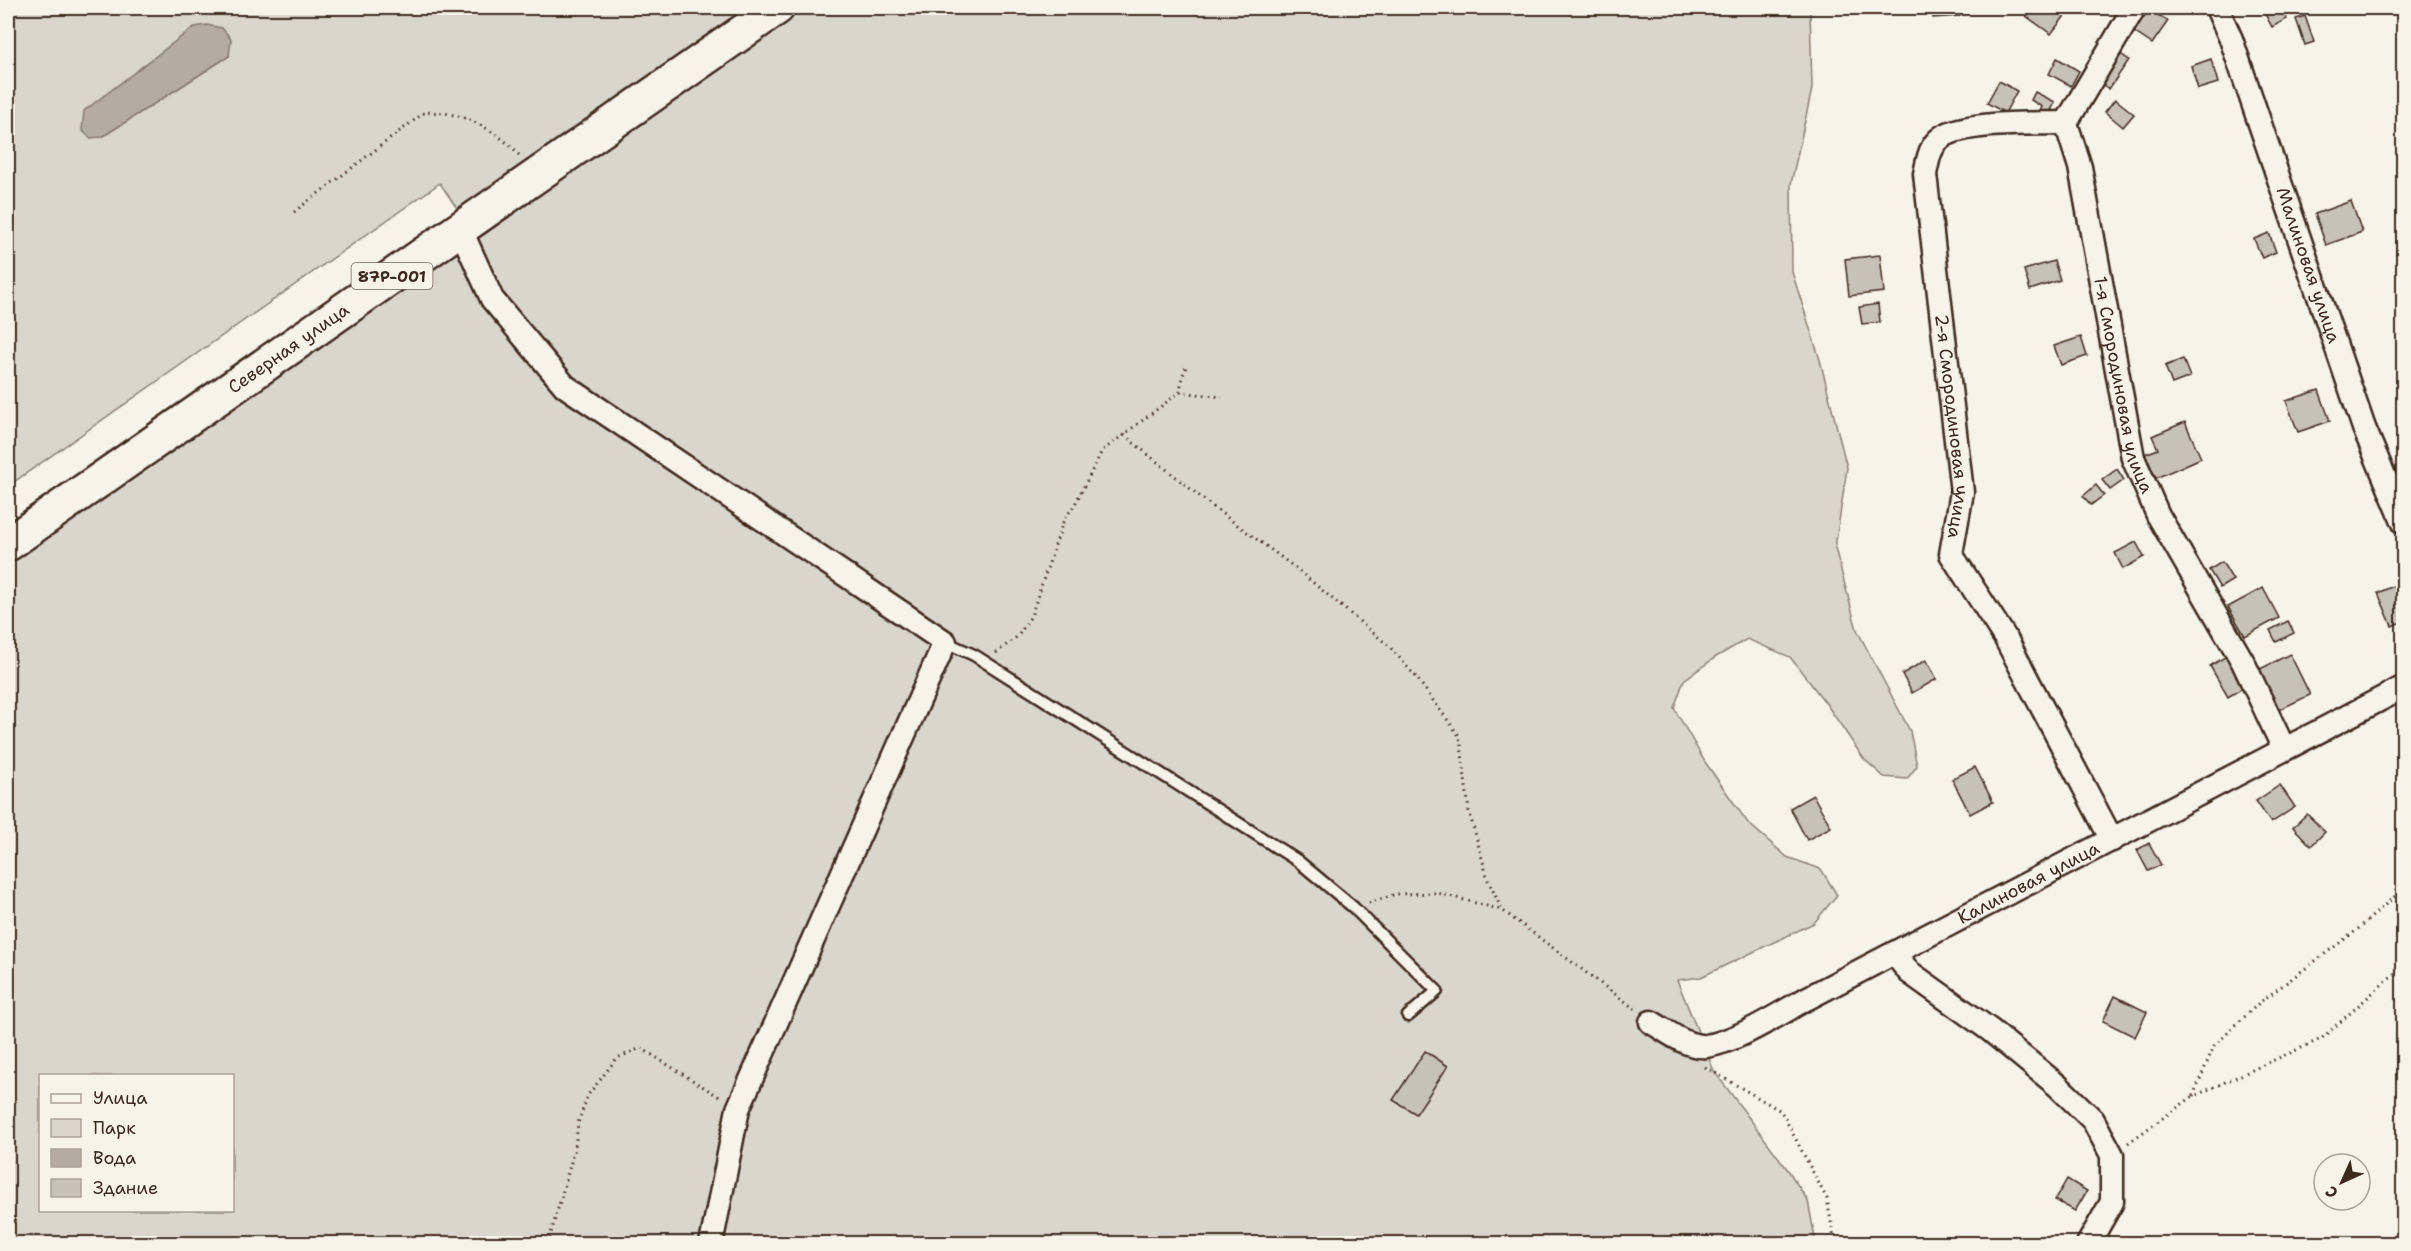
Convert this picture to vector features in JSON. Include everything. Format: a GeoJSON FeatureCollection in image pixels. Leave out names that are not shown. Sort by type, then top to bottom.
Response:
{"type":"FeatureCollection","features":[{"type":"Feature","properties":{"kind":"main road","name":"Северная улица"},"geometry":{"type":"LineString","coordinates":[[8,544],[777,8]]}},
{"type":"Feature","properties":{"kind":"street"},"geometry":{"type":"LineString","coordinates":[[2066,123],[2134,8]]}},
{"type":"Feature","properties":{"kind":"street","name":"Малиновая улица"},"geometry":{"type":"LineString","coordinates":[[2217,8],[2231,39],[2364,428],[2403,523]]}},
{"type":"Feature","properties":{"kind":"street","name":"1-я Смородиновая улица"},"geometry":{"type":"LineString","coordinates":[[2066,123],[2080,167],[2133,458],[2158,515],[2243,662],[2284,749]]}},
{"type":"Feature","properties":{"kind":"street","name":"2-я Смородиновая улица"},"geometry":{"type":"LineString","coordinates":[[2066,123],[1963,128],[1941,137],[1929,152],[1925,174],[1962,492],[1951,554],[2006,639],[2112,840]]}},
{"type":"Feature","properties":{"kind":"street"},"geometry":{"type":"LineString","coordinates":[[460,228],[492,299],[565,386],[945,642],[738,1108],[711,1244]]}},
{"type":"Feature","properties":{"kind":"street","name":"Калиновая улица"},"geometry":{"type":"LineString","coordinates":[[1651,1022],[1685,1042],[1705,1046],[1745,1033],[2403,687]]}},
{"type":"Feature","properties":{"kind":"street"},"geometry":{"type":"LineString","coordinates":[[1894,954],[1909,972],[1990,1030],[2058,1086],[2093,1120],[2112,1155],[2112,1202],[2088,1244]]}},
{"type":"Feature","properties":{"kind":"lane"},"geometry":{"type":"LineString","coordinates":[[945,642],[974,655],[1298,861],[1353,907],[1437,991],[1408,1016]]}},
{"type":"Feature","properties":{"kind":"path"},"geometry":{"type":"LineString","coordinates":[[294,212],[425,112],[451,114],[484,128],[511,144],[535,176]]}},
{"type":"Feature","properties":{"kind":"path"},"geometry":{"type":"LineString","coordinates":[[1180,392],[1182,376],[1187,365]]}},
{"type":"Feature","properties":{"kind":"path"},"geometry":{"type":"LineString","coordinates":[[983,662],[1018,636],[1031,616],[1064,519],[1073,508],[1102,451],[1180,392],[1222,397]]}},
{"type":"Feature","properties":{"kind":"path"},"geometry":{"type":"LineString","coordinates":[[1124,435],[1213,507],[1293,566],[1389,646],[1416,677],[1460,737],[1469,811],[1488,880],[1503,909]]}},
{"type":"Feature","properties":{"kind":"path"},"geometry":{"type":"LineString","coordinates":[[2192,1097],[2214,1046],[2259,1003],[2357,930],[2403,888]]}},
{"type":"Feature","properties":{"kind":"path"},"geometry":{"type":"LineString","coordinates":[[1384,898],[1396,894],[1438,893],[1503,909],[1651,1022]]}},
{"type":"Feature","properties":{"kind":"path"},"geometry":{"type":"LineString","coordinates":[[2112,1155],[2192,1097],[2320,1039],[2403,964]]}},
{"type":"Feature","properties":{"kind":"path"},"geometry":{"type":"LineString","coordinates":[[1685,1042],[1706,1068],[1780,1112],[1827,1199],[1835,1244]]}},
{"type":"Feature","properties":{"kind":"path"},"geometry":{"type":"LineString","coordinates":[[548,1244],[575,1148],[578,1123],[588,1095],[617,1058],[641,1048],[738,1108]]}},
{"type":"Feature","properties":{"kind":"green space"},"geometry":{"type":"Polygon","coordinates":[[[8,8],[1810,8],[1812,89],[1791,184],[1792,272],[1820,360],[1847,468],[1835,548],[1857,630],[1910,731],[1917,766],[1907,779],[1884,777],[1864,759],[1825,702],[1790,657],[1747,639],[1716,657],[1684,680],[1674,708],[1705,762],[1748,823],[1787,857],[1821,869],[1837,895],[1814,923],[1701,977],[1677,980],[1714,1071],[1788,1170],[1808,1201],[1816,1243],[8,1243],[8,556],[474,234],[440,183],[8,486],[8,8]],[[230,39],[102,137],[229,56],[230,39]]]}},
{"type":"Feature","properties":{"kind":"water"},"geometry":{"type":"Polygon","coordinates":[[[207,25],[222,28],[231,39],[229,56],[102,137],[90,138],[82,130],[84,111],[194,27],[207,25]]]}},
{"type":"Feature","properties":{"kind":"building"},"geometry":{"type":"Polygon","coordinates":[[[1933,8],[1960,8],[1960,16],[1933,18],[1933,8]]]}},
{"type":"Feature","properties":{"kind":"building"},"geometry":{"type":"Polygon","coordinates":[[[2032,8],[2071,8],[2051,34],[2026,16],[2032,8]]]}},
{"type":"Feature","properties":{"kind":"building"},"geometry":{"type":"Polygon","coordinates":[[[2271,8],[2281,8],[2287,19],[2272,27],[2264,12],[2271,8]]]}},
{"type":"Feature","properties":{"kind":"building"},"geometry":{"type":"Polygon","coordinates":[[[2149,9],[2168,21],[2152,44],[2134,32],[2149,9]]]}},
{"type":"Feature","properties":{"kind":"building"},"geometry":{"type":"Polygon","coordinates":[[[2305,16],[2314,42],[2305,45],[2296,19],[2305,16]]]}},
{"type":"Feature","properties":{"kind":"building"},"geometry":{"type":"Polygon","coordinates":[[[2119,53],[2129,60],[2109,89],[2099,82],[2119,53]]]}},
{"type":"Feature","properties":{"kind":"building"},"geometry":{"type":"Polygon","coordinates":[[[2057,58],[2079,71],[2071,86],[2049,74],[2057,58]]]}},
{"type":"Feature","properties":{"kind":"building"},"geometry":{"type":"Polygon","coordinates":[[[2211,59],[2218,83],[2198,89],[2191,66],[2211,59]]]}},
{"type":"Feature","properties":{"kind":"building"},"geometry":{"type":"Polygon","coordinates":[[[1999,81],[2017,91],[2005,113],[1987,103],[1999,81]]]}},
{"type":"Feature","properties":{"kind":"building"},"geometry":{"type":"Polygon","coordinates":[[[2035,92],[2055,102],[2048,117],[2039,113],[2042,107],[2031,100],[2035,92]]]}},
{"type":"Feature","properties":{"kind":"building"},"geometry":{"type":"Polygon","coordinates":[[[2115,99],[2134,114],[2123,127],[2105,112],[2115,99]]]}},
{"type":"Feature","properties":{"kind":"building"},"geometry":{"type":"Polygon","coordinates":[[[2351,201],[2362,232],[2326,245],[2315,214],[2351,201]]]}},
{"type":"Feature","properties":{"kind":"building"},"geometry":{"type":"Polygon","coordinates":[[[2269,233],[2276,252],[2262,258],[2254,239],[2269,233]]]}},
{"type":"Feature","properties":{"kind":"building"},"geometry":{"type":"Polygon","coordinates":[[[1880,255],[1884,292],[1849,296],[1845,259],[1880,255]]]}},
{"type":"Feature","properties":{"kind":"building"},"geometry":{"type":"Polygon","coordinates":[[[2054,261],[2060,280],[2030,290],[2024,270],[2054,261]]]}},
{"type":"Feature","properties":{"kind":"building"},"geometry":{"type":"Polygon","coordinates":[[[1878,304],[1880,322],[1862,324],[1859,307],[1878,304]]]}},
{"type":"Feature","properties":{"kind":"building"},"geometry":{"type":"Polygon","coordinates":[[[2081,337],[2087,356],[2061,365],[2054,346],[2081,337]]]}},
{"type":"Feature","properties":{"kind":"building"},"geometry":{"type":"Polygon","coordinates":[[[2183,359],[2190,377],[2172,384],[2165,366],[2183,359]]]}},
{"type":"Feature","properties":{"kind":"building"},"geometry":{"type":"Polygon","coordinates":[[[2319,390],[2330,421],[2298,432],[2286,401],[2319,390]]]}},
{"type":"Feature","properties":{"kind":"building"},"geometry":{"type":"Polygon","coordinates":[[[2185,422],[2201,458],[2156,478],[2145,454],[2158,449],[2152,436],[2185,422]]]}},
{"type":"Feature","properties":{"kind":"building"},"geometry":{"type":"Polygon","coordinates":[[[2117,469],[2124,480],[2110,490],[2102,480],[2117,469]]]}},
{"type":"Feature","properties":{"kind":"building"},"geometry":{"type":"Polygon","coordinates":[[[2096,485],[2104,495],[2091,505],[2083,496],[2096,485]]]}},
{"type":"Feature","properties":{"kind":"building"},"geometry":{"type":"Polygon","coordinates":[[[2136,542],[2144,557],[2123,569],[2115,553],[2136,542]]]}},
{"type":"Feature","properties":{"kind":"building"},"geometry":{"type":"Polygon","coordinates":[[[2222,562],[2233,580],[2220,588],[2209,570],[2222,562]]]}},
{"type":"Feature","properties":{"kind":"building"},"geometry":{"type":"Polygon","coordinates":[[[2404,581],[2404,621],[2392,626],[2378,593],[2404,581]]]}},
{"type":"Feature","properties":{"kind":"building"},"geometry":{"type":"Polygon","coordinates":[[[2263,588],[2279,618],[2245,636],[2228,607],[2263,588]]]}},
{"type":"Feature","properties":{"kind":"building"},"geometry":{"type":"Polygon","coordinates":[[[2288,621],[2294,633],[2276,642],[2270,630],[2288,621]]]}},
{"type":"Feature","properties":{"kind":"building"},"geometry":{"type":"Polygon","coordinates":[[[2290,654],[2310,695],[2276,711],[2256,671],[2290,654]]]}},
{"type":"Feature","properties":{"kind":"building"},"geometry":{"type":"Polygon","coordinates":[[[2228,655],[2246,686],[2228,697],[2210,666],[2228,655]]]}},
{"type":"Feature","properties":{"kind":"building"},"geometry":{"type":"Polygon","coordinates":[[[1926,660],[1937,679],[1912,693],[1902,674],[1926,660]]]}},
{"type":"Feature","properties":{"kind":"building"},"geometry":{"type":"Polygon","coordinates":[[[1975,767],[1993,802],[1970,814],[1952,779],[1975,767]]]}},
{"type":"Feature","properties":{"kind":"building"},"geometry":{"type":"Polygon","coordinates":[[[2280,785],[2295,807],[2271,823],[2256,801],[2280,785]]]}},
{"type":"Feature","properties":{"kind":"building"},"geometry":{"type":"Polygon","coordinates":[[[1813,795],[1831,827],[1807,840],[1790,808],[1813,795]]]}},
{"type":"Feature","properties":{"kind":"building"},"geometry":{"type":"Polygon","coordinates":[[[2307,814],[2325,832],[2311,846],[2293,827],[2307,814]]]}},
{"type":"Feature","properties":{"kind":"building"},"geometry":{"type":"Polygon","coordinates":[[[2149,843],[2161,865],[2148,871],[2137,850],[2149,843]]]}},
{"type":"Feature","properties":{"kind":"building"},"geometry":{"type":"Polygon","coordinates":[[[2115,996],[2147,1012],[2135,1037],[2103,1021],[2115,996]]]}},
{"type":"Feature","properties":{"kind":"building"},"geometry":{"type":"Polygon","coordinates":[[[1425,1051],[1448,1066],[1416,1114],[1393,1100],[1425,1051]]]}},
{"type":"Feature","properties":{"kind":"building"},"geometry":{"type":"Polygon","coordinates":[[[2067,1179],[2087,1191],[2075,1211],[2055,1200],[2067,1179]]]}}]}
